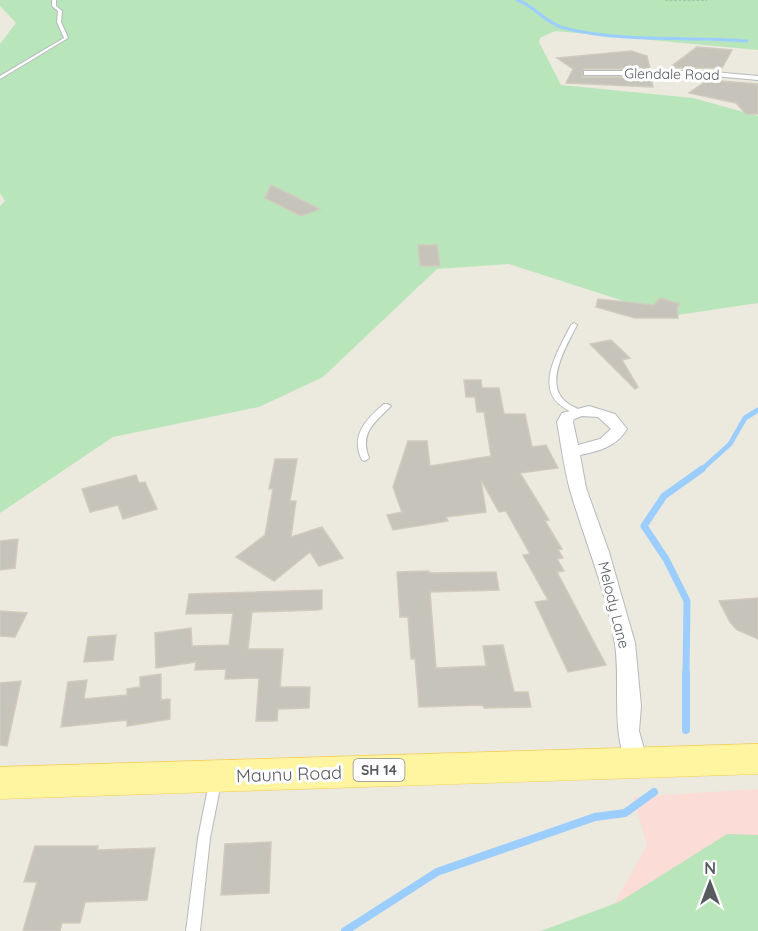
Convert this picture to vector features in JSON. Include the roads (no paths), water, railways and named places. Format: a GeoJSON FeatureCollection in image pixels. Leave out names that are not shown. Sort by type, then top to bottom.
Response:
{"type":"FeatureCollection","features":[{"type":"Feature","properties":{"kind":"main road","name":"Maunu Road"},"geometry":{"type":"LineString","coordinates":[[0,783],[758,759]]}},
{"type":"Feature","properties":{"kind":"street","name":"Glendale Road"},"geometry":{"type":"LineString","coordinates":[[587,73],[704,73],[758,78]]}},
{"type":"Feature","properties":{"kind":"street"},"geometry":{"type":"LineString","coordinates":[[572,451],[608,442],[616,437],[619,429],[614,419],[604,413],[591,410],[575,411]]}},
{"type":"Feature","properties":{"kind":"street","name":"Melody Lane"},"geometry":{"type":"LineString","coordinates":[[575,411],[567,416],[565,422],[578,488],[600,552],[625,643],[630,706],[628,731],[637,763]]}},
{"type":"Feature","properties":{"kind":"lane"},"geometry":{"type":"LineString","coordinates":[[0,78],[66,38],[59,22],[60,11],[54,6],[54,0]]}},
{"type":"Feature","properties":{"kind":"lane"},"geometry":{"type":"LineString","coordinates":[[574,325],[556,364],[553,388],[560,401],[575,411]]}},
{"type":"Feature","properties":{"kind":"lane"},"geometry":{"type":"LineString","coordinates":[[365,458],[361,452],[364,432],[370,421],[387,406]]}},
{"type":"Feature","properties":{"kind":"lane"},"geometry":{"type":"LineString","coordinates":[[193,931],[204,838],[216,777]]}},
{"type":"Feature","properties":{"kind":"waterway"},"geometry":{"type":"LineString","coordinates":[[517,0],[557,26],[586,33],[609,36],[747,41]]}},
{"type":"Feature","properties":{"kind":"waterway"},"geometry":{"type":"LineString","coordinates":[[700,471],[730,444],[745,418],[758,410]]}},
{"type":"Feature","properties":{"kind":"waterway"},"geometry":{"type":"LineString","coordinates":[[686,674],[687,601],[666,559],[644,526],[664,496],[702,469]]}},
{"type":"Feature","properties":{"kind":"waterway"},"geometry":{"type":"LineString","coordinates":[[686,674],[686,730]]}},
{"type":"Feature","properties":{"kind":"waterway"},"geometry":{"type":"LineString","coordinates":[[345,931],[437,872],[595,817],[625,813],[654,792]]}}]}
